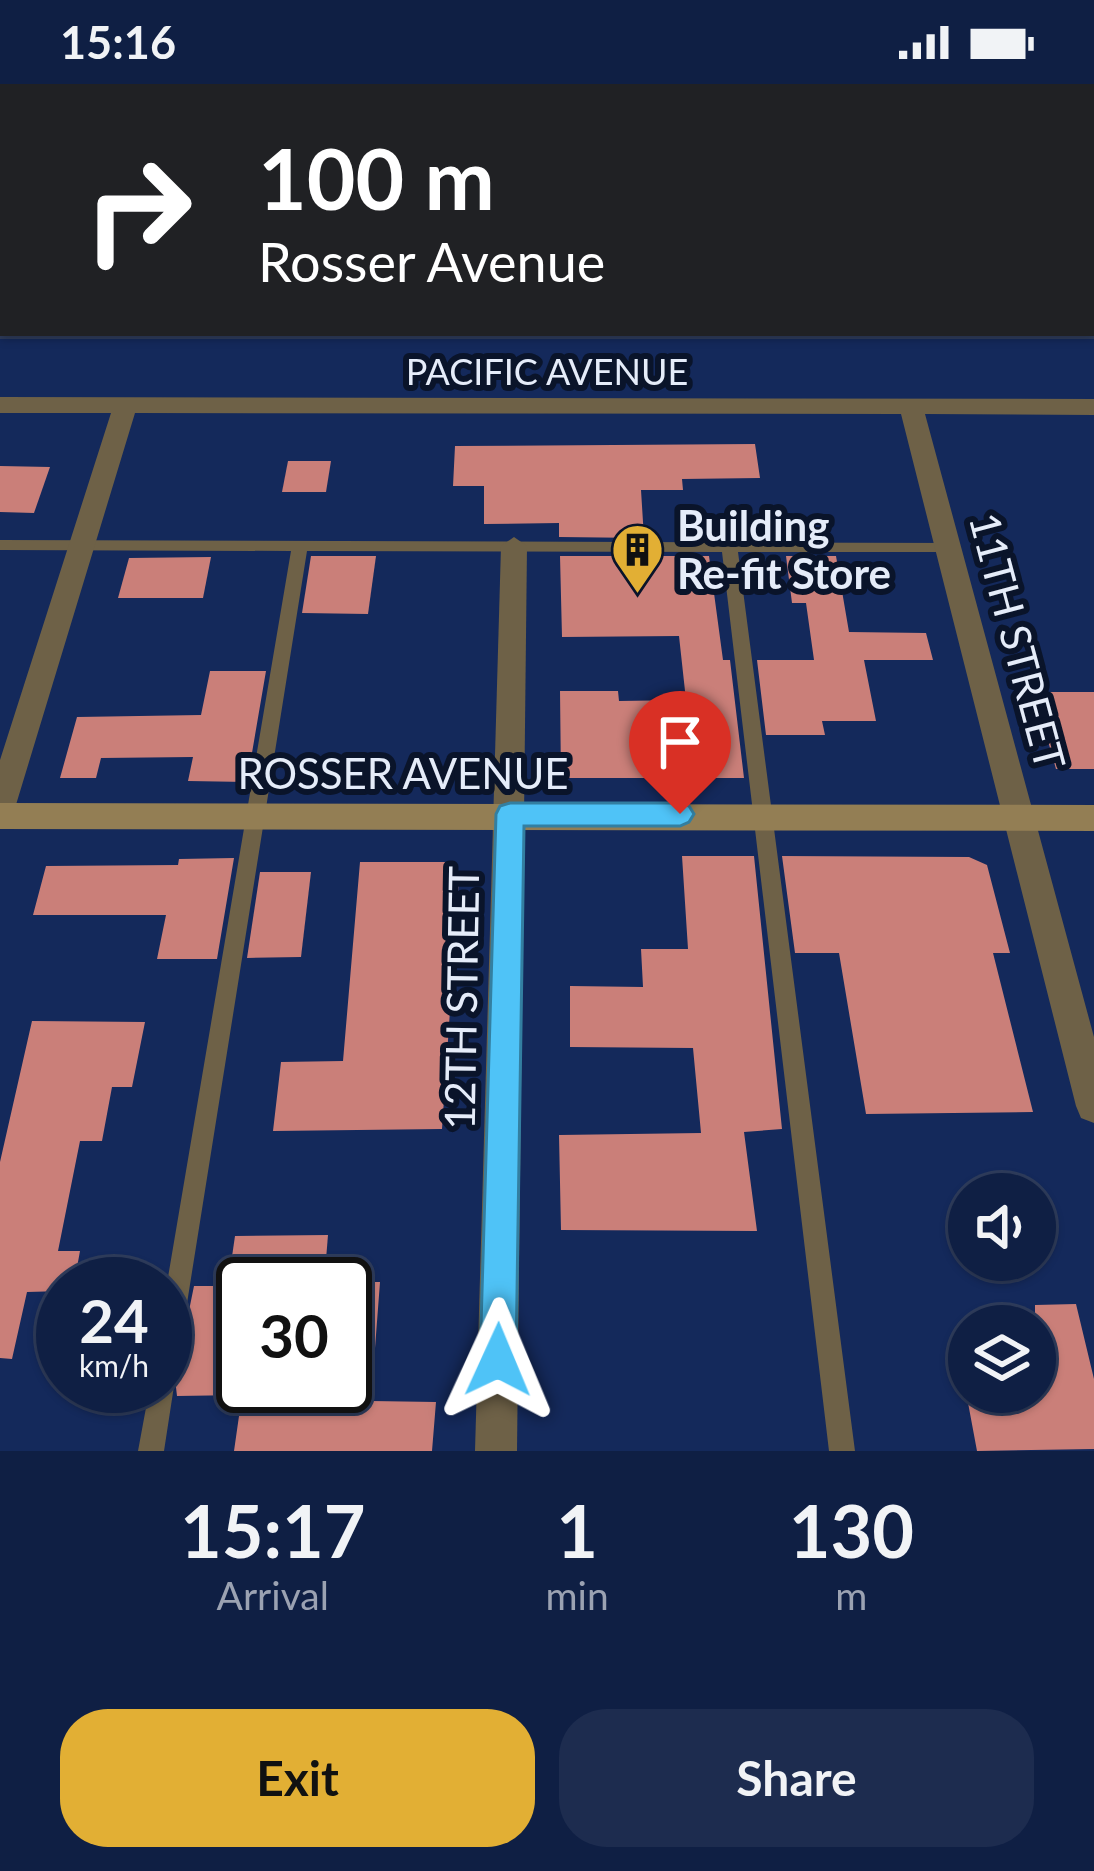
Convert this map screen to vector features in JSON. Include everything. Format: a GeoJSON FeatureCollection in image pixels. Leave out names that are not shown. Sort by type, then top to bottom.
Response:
{"type":"FeatureCollection","features":[{"type":"Feature","properties":{"kind":"street","name":"PACIFIC AVENUE"},"geometry":{"type":"LineString","coordinates":[[0,405],[1094,407]]}},
{"type":"Feature","properties":{"kind":"street"},"geometry":{"type":"LineString","coordinates":[[0,812],[125,406]]}},
{"type":"Feature","properties":{"kind":"street","name":"11TH STREET"},"geometry":{"type":"LineString","coordinates":[[911,407],[1094,1106]]}},
{"type":"Feature","properties":{"kind":"street","name":"12TH STREET"},"geometry":{"type":"LineString","coordinates":[[496,1451],[514,546]]}},
{"type":"Feature","properties":{"kind":"street","name":"ROSSER AVENUE"},"geometry":{"type":"LineString","coordinates":[[0,812],[1094,818]]}},
{"type":"Feature","properties":{"kind":"lane"},"geometry":{"type":"LineString","coordinates":[[0,545],[949,547]]}},
{"type":"Feature","properties":{"kind":"lane"},"geometry":{"type":"LineString","coordinates":[[183,1257],[300,546]]}},
{"type":"Feature","properties":{"kind":"lane"},"geometry":{"type":"LineString","coordinates":[[729,547],[842,1451]]}},
{"type":"Feature","properties":{"kind":"lane"},"geometry":{"type":"LineString","coordinates":[[151,1451],[157,1413]]}},
{"type":"Feature","properties":{"kind":"building"},"geometry":{"type":"Polygon","coordinates":[[[755,444],[760,478],[682,479],[683,490],[641,490],[644,538],[559,537],[559,523],[484,524],[484,486],[453,486],[455,446],[755,444]]]}},
{"type":"Feature","properties":{"kind":"building"},"geometry":{"type":"Polygon","coordinates":[[[288,461],[331,461],[326,492],[282,492],[288,461]]]}},
{"type":"Feature","properties":{"kind":"building"},"geometry":{"type":"Polygon","coordinates":[[[0,466],[50,467],[34,513],[0,512],[0,466]]]}},
{"type":"Feature","properties":{"kind":"building"},"geometry":{"type":"Polygon","coordinates":[[[311,556],[376,556],[368,614],[302,613],[311,556]]]}},
{"type":"Feature","properties":{"kind":"building"},"geometry":{"type":"Polygon","coordinates":[[[560,556],[709,556],[723,660],[730,660],[744,778],[561,778],[560,691],[618,691],[619,701],[686,700],[679,636],[562,637],[560,556]]]}},
{"type":"Feature","properties":{"kind":"building"},"geometry":{"type":"Polygon","coordinates":[[[786,556],[836,556],[849,632],[926,633],[933,660],[864,660],[876,721],[822,721],[825,735],[766,735],[757,660],[814,660],[806,603],[792,603],[786,556]]]}},
{"type":"Feature","properties":{"kind":"building"},"geometry":{"type":"Polygon","coordinates":[[[211,557],[203,598],[118,598],[129,558],[211,557]]]}},
{"type":"Feature","properties":{"kind":"building"},"geometry":{"type":"Polygon","coordinates":[[[210,671],[266,671],[247,782],[188,781],[193,757],[101,758],[96,778],[60,778],[77,717],[201,715],[210,671]]]}},
{"type":"Feature","properties":{"kind":"building"},"geometry":{"type":"Polygon","coordinates":[[[1034,692],[1094,692],[1094,769],[1056,769],[1034,692]]]}},
{"type":"Feature","properties":{"kind":"building"},"geometry":{"type":"Polygon","coordinates":[[[682,856],[754,856],[782,1129],[744,1132],[757,1231],[561,1230],[559,1135],[701,1133],[693,1048],[570,1047],[570,986],[643,987],[641,949],[688,949],[682,856]]]}},
{"type":"Feature","properties":{"kind":"building"},"geometry":{"type":"Polygon","coordinates":[[[782,856],[969,857],[987,865],[1010,953],[993,953],[1033,1112],[866,1114],[839,953],[795,953],[782,856]]]}},
{"type":"Feature","properties":{"kind":"building"},"geometry":{"type":"Polygon","coordinates":[[[234,858],[217,959],[157,959],[166,915],[33,915],[46,866],[178,865],[179,859],[234,858]]]}},
{"type":"Feature","properties":{"kind":"building"},"geometry":{"type":"Polygon","coordinates":[[[360,862],[446,862],[459,877],[442,1129],[273,1131],[281,1062],[343,1061],[360,862]]]}},
{"type":"Feature","properties":{"kind":"building"},"geometry":{"type":"Polygon","coordinates":[[[260,872],[311,872],[301,957],[247,958],[260,872]]]}},
{"type":"Feature","properties":{"kind":"building"},"geometry":{"type":"Polygon","coordinates":[[[32,1021],[145,1022],[132,1087],[112,1087],[102,1141],[80,1141],[58,1251],[80,1251],[79,1257],[36,1257],[36,1292],[27,1292],[12,1359],[0,1358],[0,1162],[32,1021]]]}},
{"type":"Feature","properties":{"kind":"building"},"geometry":{"type":"Polygon","coordinates":[[[328,1235],[326,1257],[232,1257],[235,1236],[328,1235]]]}},
{"type":"Feature","properties":{"kind":"building"},"geometry":{"type":"Polygon","coordinates":[[[372,1282],[380,1282],[372,1388],[372,1282]]]}},
{"type":"Feature","properties":{"kind":"building"},"geometry":{"type":"Polygon","coordinates":[[[194,1286],[216,1286],[216,1395],[192,1396],[194,1286]]]}},
{"type":"Feature","properties":{"kind":"building"},"geometry":{"type":"Polygon","coordinates":[[[1076,1304],[1094,1379],[1094,1449],[977,1451],[970,1413],[1056,1413],[1056,1305],[1035,1305],[1076,1304]]]}},
{"type":"Feature","properties":{"kind":"building"},"geometry":{"type":"Polygon","coordinates":[[[372,1401],[436,1402],[432,1451],[234,1451],[239,1413],[372,1413],[372,1401]]]}},
{"type":"Feature","properties":{"kind":"place","name":"Building Re-fit Store"},"geometry":{"type":"Point","coordinates":[638,595]}},
{"type":"Feature","properties":{"kind":"route"},"geometry":{"type":"LineString","coordinates":[[498,1360],[510,814],[680,814]]}}]}
